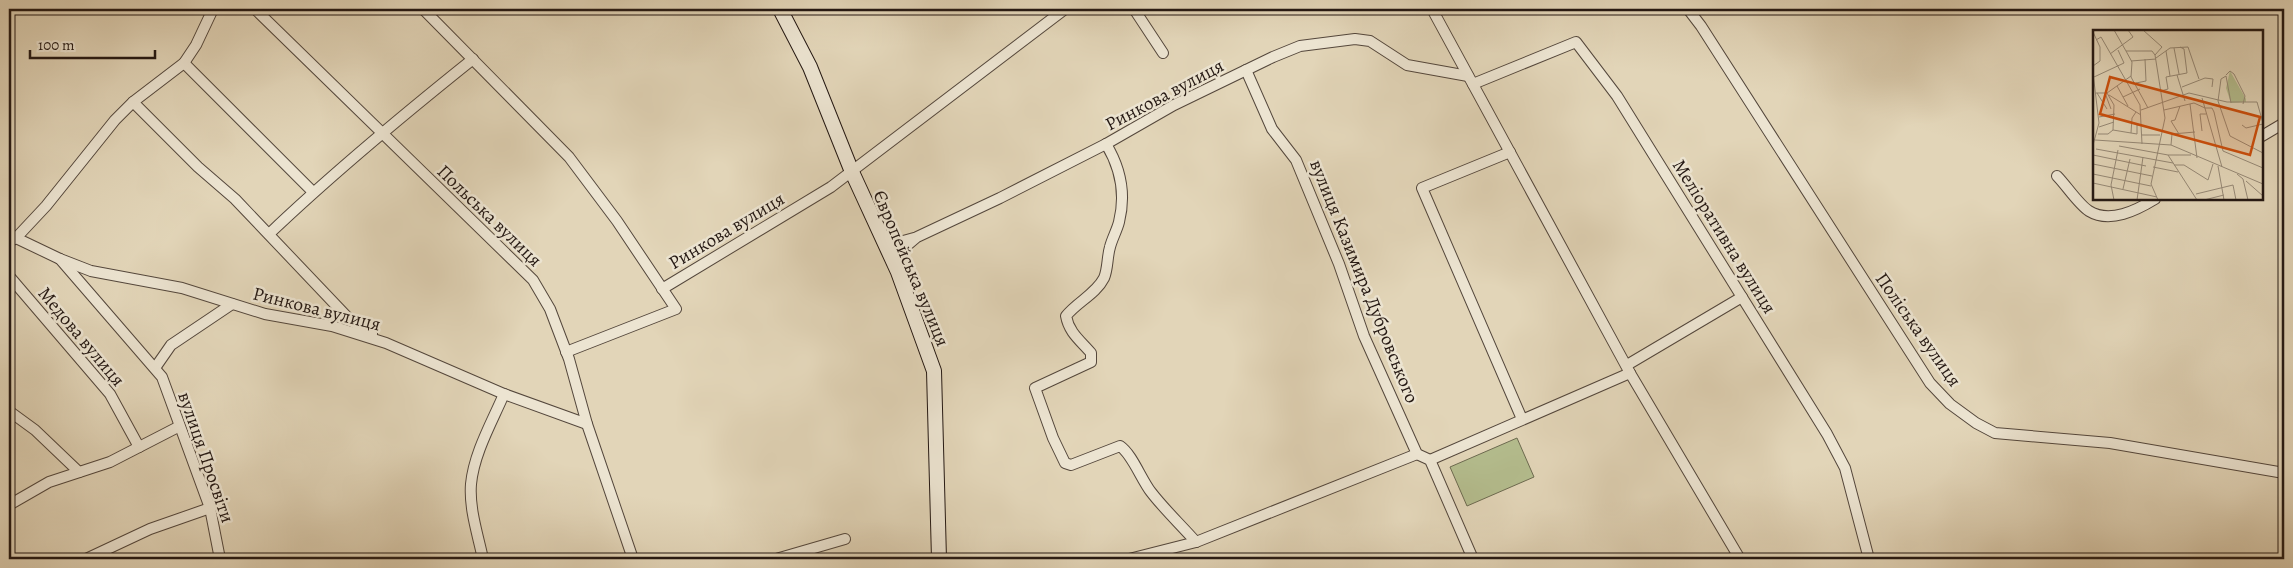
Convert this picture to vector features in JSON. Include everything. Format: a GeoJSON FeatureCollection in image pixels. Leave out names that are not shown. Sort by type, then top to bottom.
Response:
{"type":"FeatureCollection","features":[{"type":"Feature","properties":{"kind":"main road","name":"Європейська вулиця"},"geometry":{"type":"LineString","coordinates":[[780,9],[810,67],[852,172],[918,321],[934,371],[939,559]]}},
{"type":"Feature","properties":{"kind":"street"},"geometry":{"type":"LineString","coordinates":[[13,240],[46,206],[114,120],[133,102],[184,63],[196,45],[213,9]]}},
{"type":"Feature","properties":{"kind":"street","name":"Польська вулиця"},"geometry":{"type":"LineString","coordinates":[[255,9],[381,134],[533,280],[550,309],[566,352],[587,424],[632,559]]}},
{"type":"Feature","properties":{"kind":"street"},"geometry":{"type":"LineString","coordinates":[[423,9],[569,157],[617,221],[662,289]]}},
{"type":"Feature","properties":{"kind":"street","name":"Ринкова вулиця"},"geometry":{"type":"LineString","coordinates":[[566,352],[676,309],[662,289],[831,187],[1065,9]]}},
{"type":"Feature","properties":{"kind":"street"},"geometry":{"type":"LineString","coordinates":[[1134,9],[1163,53]]}},
{"type":"Feature","properties":{"kind":"street"},"geometry":{"type":"LineString","coordinates":[[1432,9],[1628,369],[1740,559]]}},
{"type":"Feature","properties":{"kind":"street","name":"Поліська вулиця"},"geometry":{"type":"LineString","coordinates":[[1688,9],[1702,26],[1930,383],[1950,404],[1976,423],[1995,433],[2110,443],[2284,473]]}},
{"type":"Feature","properties":{"kind":"street","name":"Ринкова вулиця"},"geometry":{"type":"LineString","coordinates":[[891,259],[917,237],[1000,198],[1106,144],[1174,105],[1300,46],[1355,39],[1370,41],[1407,65],[1470,80]]}},
{"type":"Feature","properties":{"kind":"street","name":"Меліоративна вулиця"},"geometry":{"type":"LineString","coordinates":[[1470,80],[1576,42],[1617,96],[1742,297],[1845,468],[1869,559]]}},
{"type":"Feature","properties":{"kind":"street"},"geometry":{"type":"LineString","coordinates":[[269,234],[313,192],[474,59]]}},
{"type":"Feature","properties":{"kind":"street"},"geometry":{"type":"LineString","coordinates":[[184,63],[313,192]]}},
{"type":"Feature","properties":{"kind":"street","name":"вулиця Казимира Дубровського"},"geometry":{"type":"LineString","coordinates":[[1246,70],[1272,129],[1296,160],[1339,264],[1364,336],[1417,454]]}},
{"type":"Feature","properties":{"kind":"street"},"geometry":{"type":"LineString","coordinates":[[133,102],[198,168],[235,199],[351,322],[386,343]]}},
{"type":"Feature","properties":{"kind":"street"},"geometry":{"type":"LineString","coordinates":[[2263,135],[2284,123]]}},
{"type":"Feature","properties":{"kind":"street"},"geometry":{"type":"LineString","coordinates":[[1106,144],[1114,157],[1120,177],[1122,200],[1119,221],[1109,249],[1104,278],[1066,316],[1068,326],[1074,335],[1092,353],[1092,362],[1035,388],[1053,438],[1065,463],[1072,465],[1120,446],[1127,451],[1138,473],[1152,494],[1196,542]]}},
{"type":"Feature","properties":{"kind":"street"},"geometry":{"type":"LineString","coordinates":[[1510,152],[1422,188],[1522,419]]}},
{"type":"Feature","properties":{"kind":"street"},"geometry":{"type":"LineString","coordinates":[[2057,176],[2089,211],[2111,216],[2138,209],[2153,200]]}},
{"type":"Feature","properties":{"kind":"street"},"geometry":{"type":"LineString","coordinates":[[885,246],[917,237]]}},
{"type":"Feature","properties":{"kind":"street","name":"Ринкова вулиця"},"geometry":{"type":"LineString","coordinates":[[13,240],[91,271],[182,288],[265,314],[332,326],[386,343],[504,394],[587,424]]}},
{"type":"Feature","properties":{"kind":"street","name":"вулиця Просвіти"},"geometry":{"type":"LineString","coordinates":[[60,259],[162,377],[178,428],[210,508],[220,559]]}},
{"type":"Feature","properties":{"kind":"street","name":"Медова вулиця"},"geometry":{"type":"LineString","coordinates":[[9,276],[110,394],[139,447]]}},
{"type":"Feature","properties":{"kind":"street"},"geometry":{"type":"LineString","coordinates":[[1430,460],[1628,369],[1742,297]]}},
{"type":"Feature","properties":{"kind":"street"},"geometry":{"type":"LineString","coordinates":[[155,368],[171,345],[232,304]]}},
{"type":"Feature","properties":{"kind":"street"},"geometry":{"type":"LineString","coordinates":[[484,559],[473,518],[471,483],[482,445],[504,394]]}},
{"type":"Feature","properties":{"kind":"street"},"geometry":{"type":"LineString","coordinates":[[9,411],[34,430],[79,472]]}},
{"type":"Feature","properties":{"kind":"street"},"geometry":{"type":"LineString","coordinates":[[9,506],[49,482],[110,462],[178,428]]}},
{"type":"Feature","properties":{"kind":"street"},"geometry":{"type":"LineString","coordinates":[[1129,559],[1196,542],[1417,454],[1430,460],[1473,559]]}},
{"type":"Feature","properties":{"kind":"street"},"geometry":{"type":"LineString","coordinates":[[86,559],[150,529],[210,508]]}},
{"type":"Feature","properties":{"kind":"street"},"geometry":{"type":"LineString","coordinates":[[776,559],[845,539]]}},
{"type":"Feature","properties":{"kind":"green space"},"geometry":{"type":"Polygon","coordinates":[[[1517,438],[1534,477],[1467,506],[1450,467],[1517,438]]]}}]}
